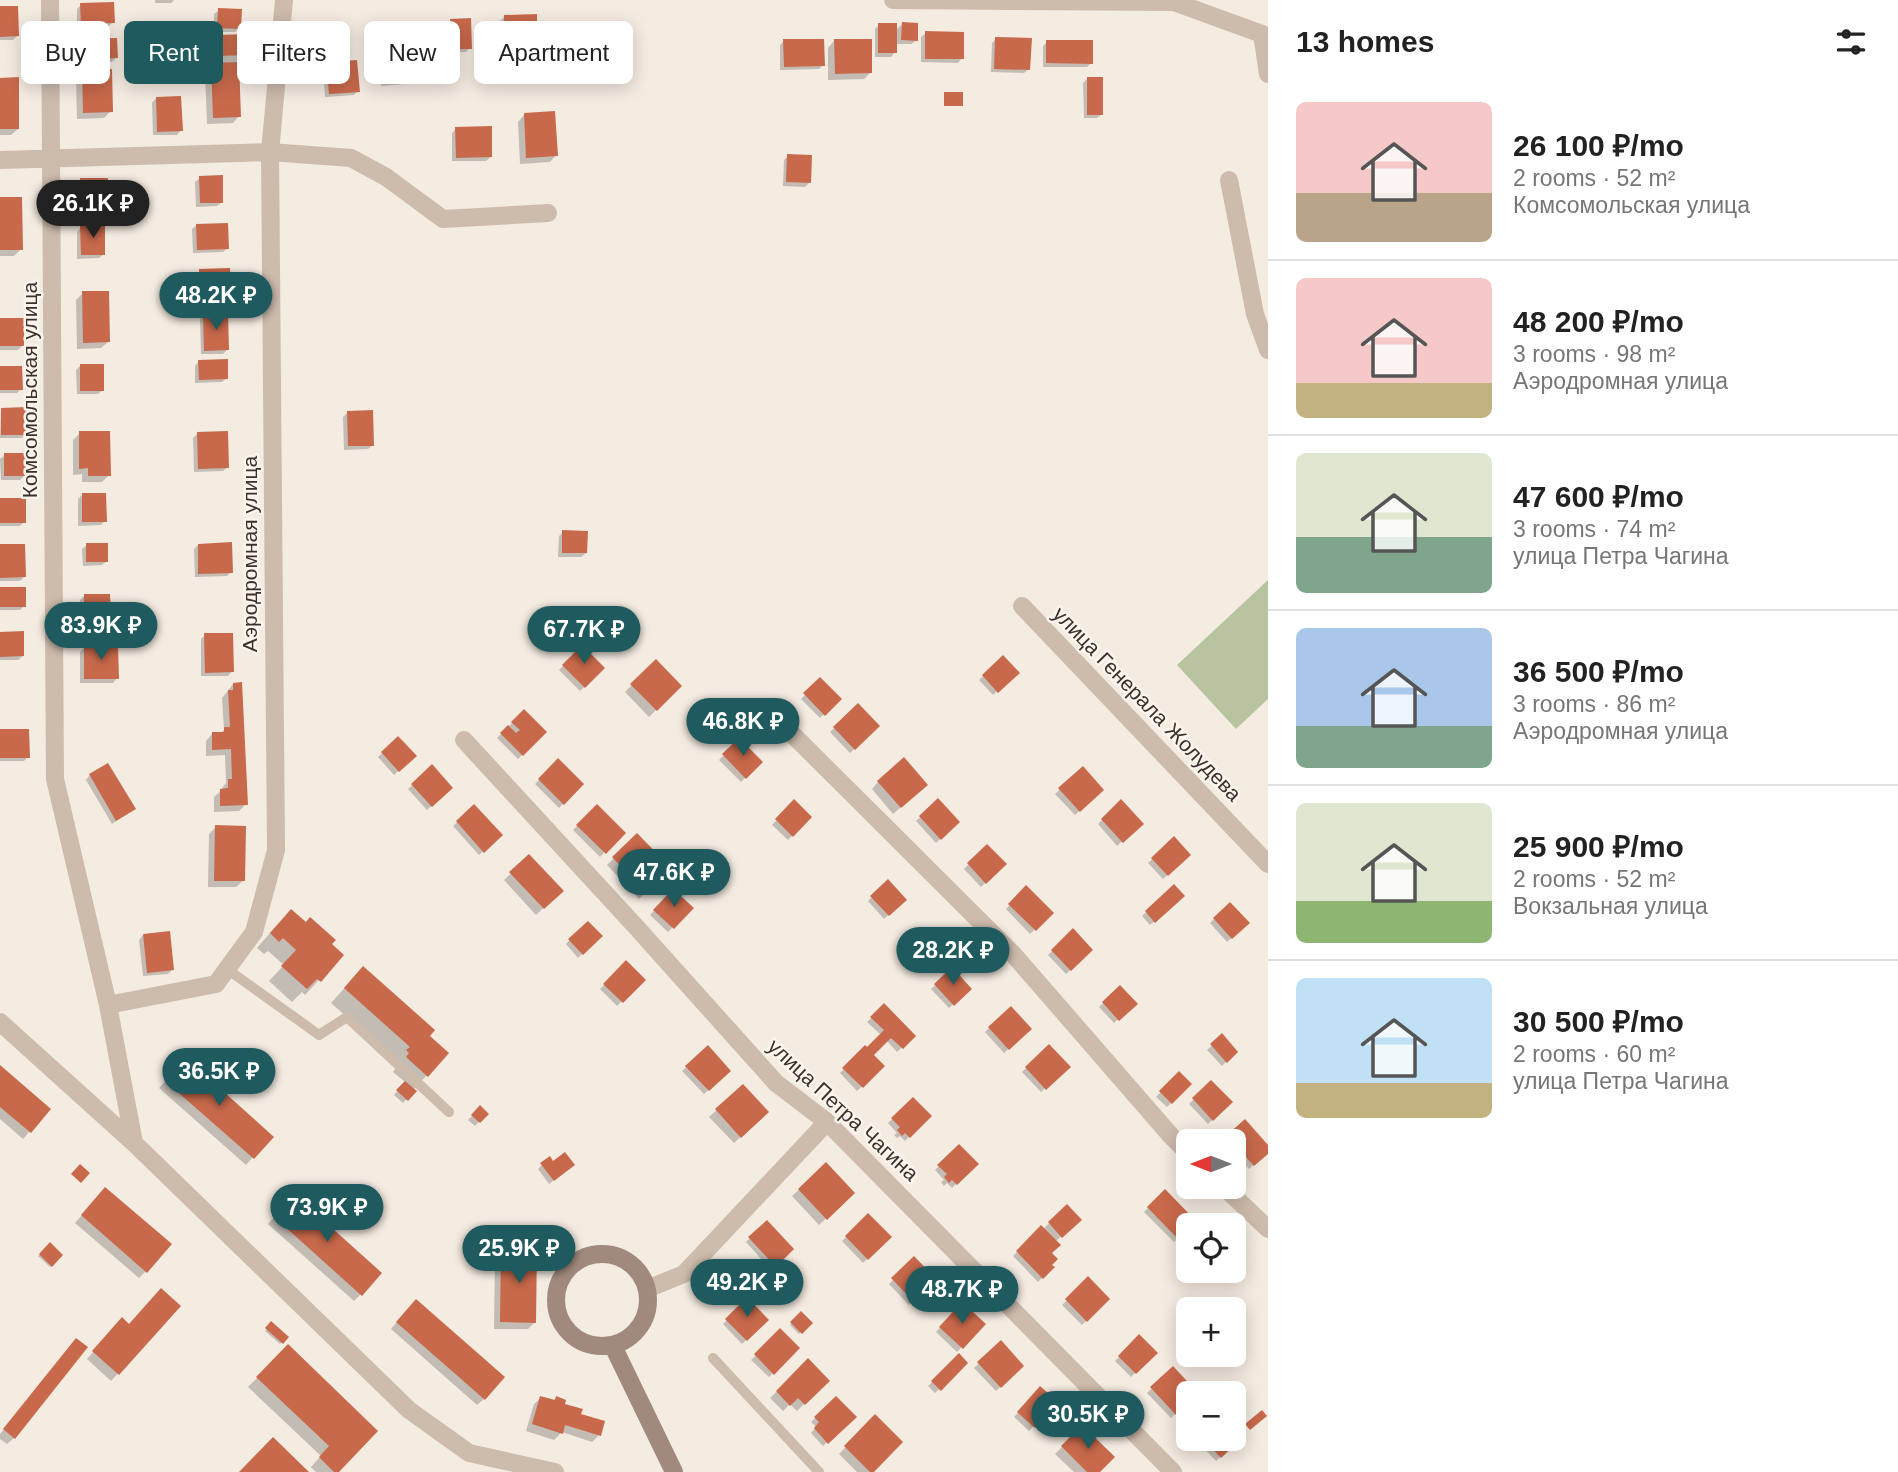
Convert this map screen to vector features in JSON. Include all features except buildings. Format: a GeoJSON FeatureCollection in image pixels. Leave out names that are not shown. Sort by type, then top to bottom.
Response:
{"type":"FeatureCollection","features":[{"type":"Feature","properties":{"kind":"street","name":"Комсомольская улица"},"geometry":{"type":"LineString","coordinates":[[50,0],[55,779],[108,1005],[134,1143]]}},
{"type":"Feature","properties":{"kind":"street","name":"Аэродромная улица"},"geometry":{"type":"LineString","coordinates":[[108,1005],[216,984],[254,932],[276,850],[270,152],[284,0]]}},
{"type":"Feature","properties":{"kind":"street"},"geometry":{"type":"LineString","coordinates":[[893,0],[1195,4],[1262,34],[1268,74]]}},
{"type":"Feature","properties":{"kind":"street"},"geometry":{"type":"LineString","coordinates":[[0,160],[270,152],[351,158],[386,177],[443,219],[548,213]]}},
{"type":"Feature","properties":{"kind":"street"},"geometry":{"type":"LineString","coordinates":[[1229,180],[1255,314],[1268,350]]}},
{"type":"Feature","properties":{"kind":"street","name":"улица Генерала Жолудева"},"geometry":{"type":"LineString","coordinates":[[1022,606],[1268,864]]}},
{"type":"Feature","properties":{"kind":"street"},"geometry":{"type":"LineString","coordinates":[[782,724],[1013,954],[1176,1141]]}},
{"type":"Feature","properties":{"kind":"street","name":"улица Петра Чагина"},"geometry":{"type":"LineString","coordinates":[[464,740],[776,1083],[827,1122],[1173,1472]]}},
{"type":"Feature","properties":{"kind":"street"},"geometry":{"type":"LineString","coordinates":[[0,1022],[134,1143],[409,1410],[469,1453],[555,1472]]}},
{"type":"Feature","properties":{"kind":"street"},"geometry":{"type":"LineString","coordinates":[[647,1289],[684,1274],[827,1122]]}},
{"type":"Feature","properties":{"kind":"street"},"geometry":{"type":"LineString","coordinates":[[1237,1199],[1268,1229]]}},
{"type":"Feature","properties":{"kind":"street"},"geometry":{"type":"LineString","coordinates":[[609,1254],[626,1260],[639,1272],[647,1289],[648,1307],[641,1324],[629,1338],[613,1346],[594,1346],[577,1340],[564,1328],[556,1311],[555,1293],[561,1276],[574,1262],[590,1255],[609,1254]]}},
{"type":"Feature","properties":{"kind":"street"},"geometry":{"type":"LineString","coordinates":[[613,1346],[674,1472]]}},
{"type":"Feature","properties":{"kind":"lane"},"geometry":{"type":"LineString","coordinates":[[227,969],[319,1035],[347,1017],[449,1112]]}},
{"type":"Feature","properties":{"kind":"lane"},"geometry":{"type":"LineString","coordinates":[[713,1358],[819,1472]]}},
{"type":"Feature","properties":{"kind":"green space"},"geometry":{"type":"Polygon","coordinates":[[[1268,580],[1268,699],[1236,729],[1177,665],[1268,580]]]}}]}
